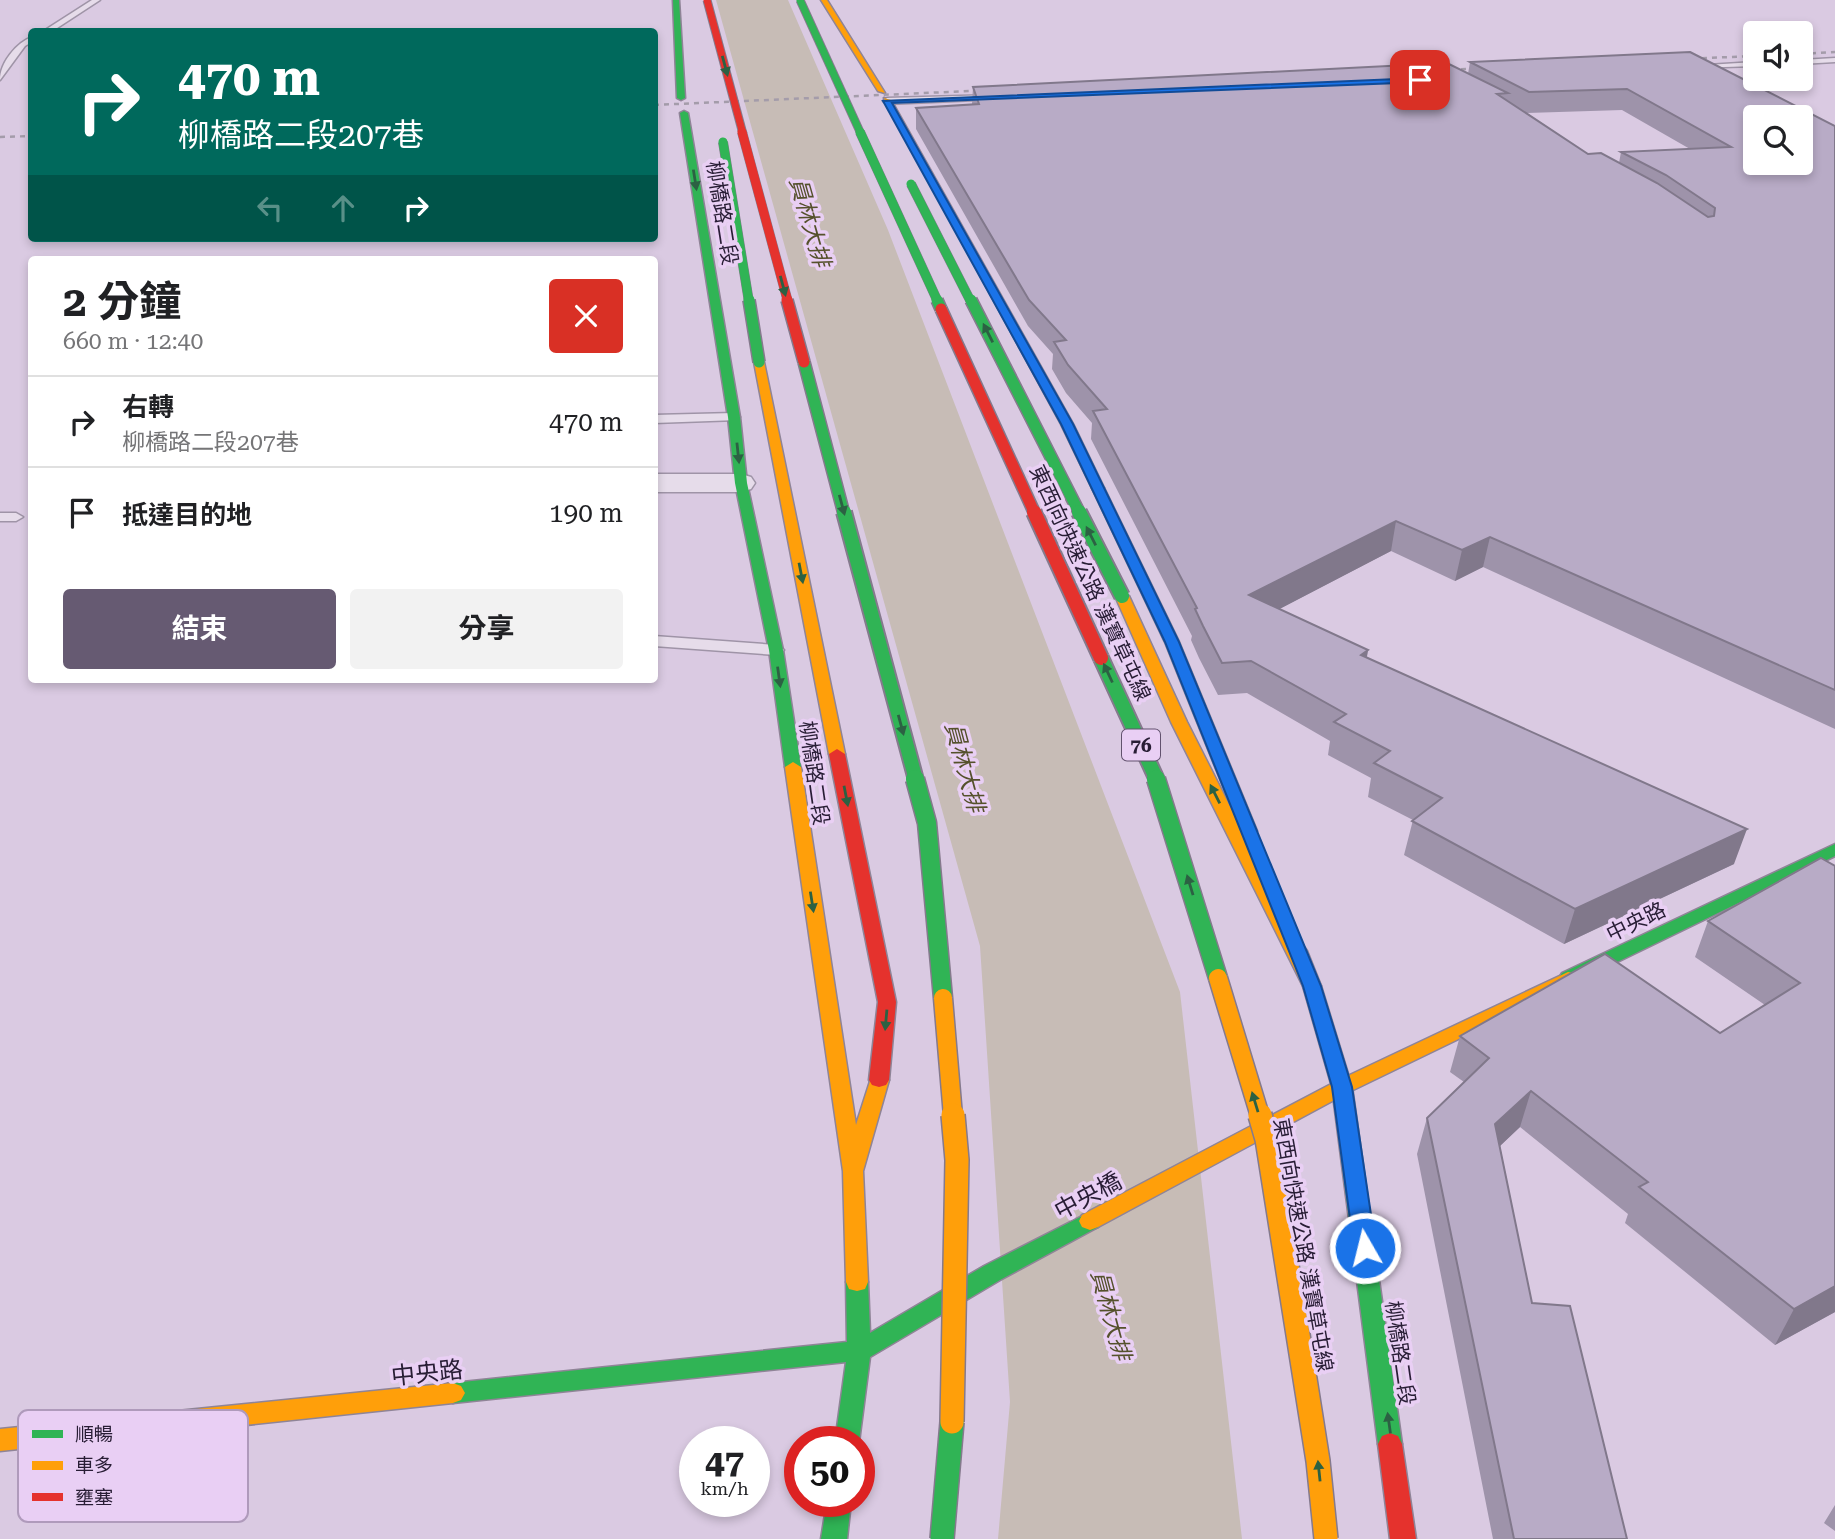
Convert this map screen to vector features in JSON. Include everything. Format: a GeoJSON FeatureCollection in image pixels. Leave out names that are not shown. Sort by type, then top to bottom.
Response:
{"type":"FeatureCollection","features":[{"type":"Feature","properties":{"kind":"main road","name":"柳橋路二段"},"geometry":{"type":"LineString","coordinates":[[676,0],[683,105],[734,417],[741,483],[776,650],[853,1171],[859,1351],[849,1426]]}},
{"type":"Feature","properties":{"kind":"main road","name":"東西向快速公路 漢寶草屯線"},"geometry":{"type":"LineString","coordinates":[[800,0],[1161,790],[1266,1139],[1318,1461],[1326,1539]]}},
{"type":"Feature","properties":{"kind":"main road"},"geometry":{"type":"LineString","coordinates":[[811,0],[823,11],[882,101]]}},
{"type":"Feature","properties":{"kind":"main road","name":"柳橋路二段"},"geometry":{"type":"LineString","coordinates":[[824,0],[1067,424],[1172,642],[1312,986],[1342,1087],[1403,1539]]}},
{"type":"Feature","properties":{"kind":"main road"},"geometry":{"type":"LineString","coordinates":[[709,7],[704,34],[715,95]]}},
{"type":"Feature","properties":{"kind":"main road"},"geometry":{"type":"LineString","coordinates":[[709,7],[927,823],[957,1160],[953,1412],[942,1539]]}},
{"type":"Feature","properties":{"kind":"main road"},"geometry":{"type":"LineString","coordinates":[[719,121],[759,362],[887,1002],[881,1074],[853,1171]]}},
{"type":"Feature","properties":{"kind":"main road"},"geometry":{"type":"LineString","coordinates":[[906,173],[1122,597],[1179,722],[1312,986]]}},
{"type":"Feature","properties":{"kind":"main road","name":"中央路"},"geometry":{"type":"LineString","coordinates":[[1342,1087],[1835,849]]}},
{"type":"Feature","properties":{"kind":"main road","name":"中央橋"},"geometry":{"type":"LineString","coordinates":[[859,1351],[992,1273],[1342,1087]]}},
{"type":"Feature","properties":{"kind":"main road","name":"中央路"},"geometry":{"type":"LineString","coordinates":[[248,1414],[859,1351]]}},
{"type":"Feature","properties":{"kind":"main road","name":"中央路"},"geometry":{"type":"LineString","coordinates":[[0,1440],[18,1438]]}},
{"type":"Feature","properties":{"kind":"main road"},"geometry":{"type":"LineString","coordinates":[[834,1539],[837,1517]]}},
{"type":"Feature","properties":{"kind":"street"},"geometry":{"type":"LineString","coordinates":[[658,483],[741,483]]}},
{"type":"Feature","properties":{"kind":"lane"},"geometry":{"type":"LineString","coordinates":[[52,28],[97,0]]}},
{"type":"Feature","properties":{"kind":"lane"},"geometry":{"type":"LineString","coordinates":[[0,78],[23,44],[28,41]]}},
{"type":"Feature","properties":{"kind":"lane"},"geometry":{"type":"LineString","coordinates":[[1813,61],[1835,60]]}},
{"type":"Feature","properties":{"kind":"lane"},"geometry":{"type":"LineString","coordinates":[[1688,67],[1743,65]]}},
{"type":"Feature","properties":{"kind":"lane"},"geometry":{"type":"LineString","coordinates":[[882,101],[1010,96]]}},
{"type":"Feature","properties":{"kind":"lane"},"geometry":{"type":"LineString","coordinates":[[658,419],[734,417]]}},
{"type":"Feature","properties":{"kind":"lane"},"geometry":{"type":"LineString","coordinates":[[0,517],[16,517]]}},
{"type":"Feature","properties":{"kind":"lane"},"geometry":{"type":"LineString","coordinates":[[658,641],[776,650]]}},
{"type":"Feature","properties":{"kind":"water","name":"員林大排"},"geometry":{"type":"Polygon","coordinates":[[[716,0],[788,0],[888,230],[1180,992],[1242,1539],[998,1539],[1010,1402],[980,946],[716,0]]]}},
{"type":"Feature","properties":{"kind":"building"},"geometry":{"type":"Polygon","coordinates":[[[1690,52],[1743,79],[1743,91],[1766,91],[1794,105],[1743,105],[1743,175],[1813,175],[1813,115],[1835,126],[1835,690],[1490,537],[1462,550],[1396,521],[1249,595],[1368,650],[1361,655],[1747,829],[1575,909],[1412,821],[1442,798],[1374,763],[1390,751],[1334,722],[1346,714],[1251,661],[1222,663],[1195,609],[1197,608],[1093,411],[1107,409],[1068,365],[1054,342],[1066,340],[1029,300],[916,108],[979,104],[973,87],[1447,63],[1508,93],[1497,94],[1588,154],[1601,153],[1657,183],[1708,217],[1714,216],[1715,208],[1666,175],[1621,152],[1731,147],[1627,89],[1529,92],[1470,62],[1690,52]]]}},
{"type":"Feature","properties":{"kind":"building"},"geometry":{"type":"Polygon","coordinates":[[[1821,858],[1835,866],[1835,1286],[1794,1309],[1639,1187],[1648,1182],[1531,1091],[1495,1124],[1532,1303],[1570,1306],[1627,1539],[1514,1539],[1427,1118],[1489,1058],[1460,1036],[1605,954],[1720,1033],[1800,983],[1708,921],[1821,858]]]}},
{"type":"Feature","properties":{"kind":"railway"},"geometry":{"type":"LineString","coordinates":[[1813,53],[1835,52]]}},
{"type":"Feature","properties":{"kind":"railway"},"geometry":{"type":"LineString","coordinates":[[1682,59],[1743,56]]}},
{"type":"Feature","properties":{"kind":"railway"},"geometry":{"type":"LineString","coordinates":[[1441,70],[1490,68]]}},
{"type":"Feature","properties":{"kind":"railway"},"geometry":{"type":"LineString","coordinates":[[658,105],[993,90]]}},
{"type":"Feature","properties":{"kind":"railway"},"geometry":{"type":"LineString","coordinates":[[0,137],[28,136]]}},
{"type":"Feature","properties":{"kind":"traffic: fast"},"geometry":{"type":"LineString","coordinates":[[676,0],[681,98]]}},
{"type":"Feature","properties":{"kind":"traffic: fast"},"geometry":{"type":"LineString","coordinates":[[800,0],[941,309]]}},
{"type":"Feature","properties":{"kind":"traffic: fast"},"geometry":{"type":"LineString","coordinates":[[684,113],[734,417],[741,483],[776,650],[793,767]]}},
{"type":"Feature","properties":{"kind":"traffic: fast"},"geometry":{"type":"LineString","coordinates":[[723,142],[759,362]]}},
{"type":"Feature","properties":{"kind":"traffic: fast"},"geometry":{"type":"LineString","coordinates":[[911,184],[1122,596]]}},
{"type":"Feature","properties":{"kind":"traffic: fast"},"geometry":{"type":"LineString","coordinates":[[804,362],[927,823],[943,998]]}},
{"type":"Feature","properties":{"kind":"traffic: fast"},"geometry":{"type":"LineString","coordinates":[[1101,658],[1161,790],[1218,978]]}},
{"type":"Feature","properties":{"kind":"traffic: fast"},"geometry":{"type":"LineString","coordinates":[[1568,978],[1835,849]]}},
{"type":"Feature","properties":{"kind":"traffic: fast"},"geometry":{"type":"LineString","coordinates":[[1298,951],[1312,986],[1342,1087],[1390,1444]]}},
{"type":"Feature","properties":{"kind":"traffic: fast"},"geometry":{"type":"LineString","coordinates":[[453,1393],[859,1351],[992,1273],[1090,1221]]}},
{"type":"Feature","properties":{"kind":"traffic: fast"},"geometry":{"type":"LineString","coordinates":[[849,1426],[859,1351],[857,1282]]}},
{"type":"Feature","properties":{"kind":"traffic: fast"},"geometry":{"type":"LineString","coordinates":[[942,1539],[952,1422]]}},
{"type":"Feature","properties":{"kind":"traffic: fast"},"geometry":{"type":"LineString","coordinates":[[834,1539],[837,1517]]}},
{"type":"Feature","properties":{"kind":"traffic: slow"},"geometry":{"type":"LineString","coordinates":[[824,0],[882,91]]}},
{"type":"Feature","properties":{"kind":"traffic: slow"},"geometry":{"type":"LineString","coordinates":[[887,100],[1067,424],[1098,488]]}},
{"type":"Feature","properties":{"kind":"traffic: slow"},"geometry":{"type":"LineString","coordinates":[[759,362],[837,754]]}},
{"type":"Feature","properties":{"kind":"traffic: slow"},"geometry":{"type":"LineString","coordinates":[[1122,596],[1179,722],[1312,986]]}},
{"type":"Feature","properties":{"kind":"traffic: slow"},"geometry":{"type":"LineString","coordinates":[[793,767],[853,1171],[857,1282]]}},
{"type":"Feature","properties":{"kind":"traffic: slow"},"geometry":{"type":"LineString","coordinates":[[1218,978],[1267,1139],[1318,1461],[1326,1539]]}},
{"type":"Feature","properties":{"kind":"traffic: slow"},"geometry":{"type":"LineString","coordinates":[[1090,1221],[1342,1087],[1568,978]]}},
{"type":"Feature","properties":{"kind":"traffic: slow"},"geometry":{"type":"LineString","coordinates":[[943,998],[957,1160],[952,1422]]}},
{"type":"Feature","properties":{"kind":"traffic: slow"},"geometry":{"type":"LineString","coordinates":[[853,1171],[879,1080]]}},
{"type":"Feature","properties":{"kind":"traffic: slow"},"geometry":{"type":"LineString","coordinates":[[248,1414],[453,1393]]}},
{"type":"Feature","properties":{"kind":"traffic: slow"},"geometry":{"type":"LineString","coordinates":[[0,1440],[18,1438]]}},
{"type":"Feature","properties":{"kind":"traffic: jam"},"geometry":{"type":"LineString","coordinates":[[707,0],[804,362]]}},
{"type":"Feature","properties":{"kind":"traffic: jam"},"geometry":{"type":"LineString","coordinates":[[941,309],[1101,658]]}},
{"type":"Feature","properties":{"kind":"traffic: jam"},"geometry":{"type":"LineString","coordinates":[[1098,488],[1172,642],[1249,831]]}},
{"type":"Feature","properties":{"kind":"traffic: jam"},"geometry":{"type":"LineString","coordinates":[[837,754],[887,1002],[879,1080]]}},
{"type":"Feature","properties":{"kind":"traffic: jam"},"geometry":{"type":"LineString","coordinates":[[1390,1444],[1403,1539]]}},
{"type":"Feature","properties":{"kind":"route"},"geometry":{"type":"LineString","coordinates":[[1365,1248],[1342,1087],[1312,986],[1172,642],[1067,424],[887,101],[1420,80]]}}]}
